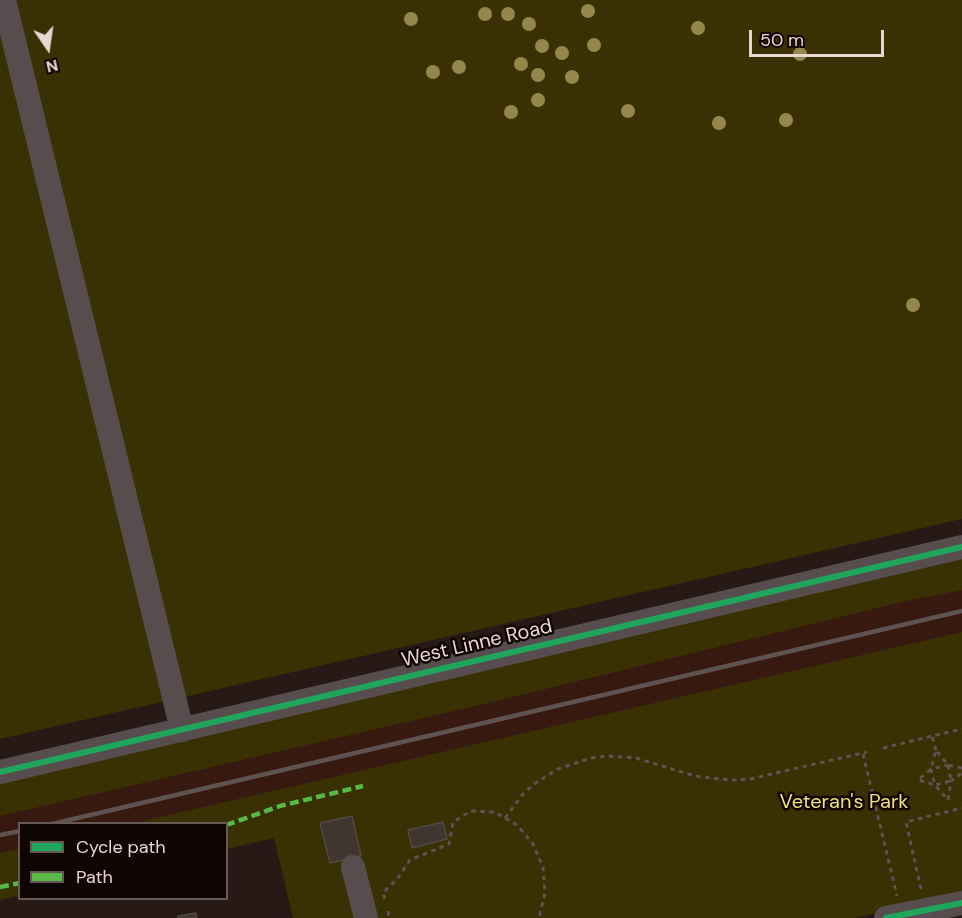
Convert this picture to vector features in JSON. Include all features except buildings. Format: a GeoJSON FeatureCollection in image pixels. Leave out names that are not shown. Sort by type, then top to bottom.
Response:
{"type":"FeatureCollection","features":[{"type":"Feature","properties":{"kind":"street"},"geometry":{"type":"LineString","coordinates":[[4,0],[182,730]]}},
{"type":"Feature","properties":{"kind":"street","name":"West Linne Road"},"geometry":{"type":"LineString","coordinates":[[0,772],[962,547]]}},
{"type":"Feature","properties":{"kind":"street"},"geometry":{"type":"LineString","coordinates":[[353,867],[376,914]]}},
{"type":"Feature","properties":{"kind":"street"},"geometry":{"type":"LineString","coordinates":[[892,908],[962,903]]}},
{"type":"Feature","properties":{"kind":"path"},"geometry":{"type":"LineString","coordinates":[[883,748],[962,729]]}},
{"type":"Feature","properties":{"kind":"path"},"geometry":{"type":"LineString","coordinates":[[932,736],[936,750],[948,765],[951,781],[948,800],[950,810]]}},
{"type":"Feature","properties":{"kind":"path"},"geometry":{"type":"LineString","coordinates":[[936,750],[931,769],[935,785],[948,800]]}},
{"type":"Feature","properties":{"kind":"path"},"geometry":{"type":"LineString","coordinates":[[505,818],[523,794],[545,776],[574,762],[591,758],[608,756],[636,758],[695,776],[730,780],[750,779],[865,752],[892,908]]}},
{"type":"Feature","properties":{"kind":"path"},"geometry":{"type":"LineString","coordinates":[[948,765],[962,770],[951,781],[935,785],[918,780],[931,769],[948,765]]}},
{"type":"Feature","properties":{"kind":"path"},"geometry":{"type":"LineString","coordinates":[[922,892],[906,822],[962,808]]}},
{"type":"Feature","properties":{"kind":"path"},"geometry":{"type":"LineString","coordinates":[[385,901],[383,892],[397,879],[410,860],[450,844],[453,822],[471,811],[495,812],[517,825],[533,844],[543,867],[545,893],[539,918]]}},
{"type":"Feature","properties":{"kind":"path"},"geometry":{"type":"LineString","coordinates":[[376,914],[389,918]]}},
{"type":"Feature","properties":{"kind":"shaded area"},"geometry":{"type":"Polygon","coordinates":[[[962,557],[962,658],[228,849],[228,822],[18,822],[18,896],[0,900],[0,782],[962,557]]]}},
{"type":"Feature","properties":{"kind":"green space"},"geometry":{"type":"Polygon","coordinates":[[[0,0],[962,0],[962,519],[0,739],[0,0]]]}},
{"type":"Feature","properties":{"kind":"green space"},"geometry":{"type":"Polygon","coordinates":[[[962,557],[962,590],[906,601],[484,704],[0,816],[0,782],[962,557]]]}},
{"type":"Feature","properties":{"kind":"green space","name":"Veteran's Park"},"geometry":{"type":"Polygon","coordinates":[[[962,632],[962,895],[854,918],[293,918],[274,838],[228,849],[228,822],[139,822],[962,632]]]}},
{"type":"Feature","properties":{"kind":"green space"},"geometry":{"type":"Polygon","coordinates":[[[18,849],[18,896],[0,900],[0,853],[18,849]]]}},
{"type":"Feature","properties":{"kind":"railway"},"geometry":{"type":"LineString","coordinates":[[61,822],[962,611]]}},
{"type":"Feature","properties":{"kind":"railway"},"geometry":{"type":"LineString","coordinates":[[0,835],[18,831]]}},
{"type":"Feature","properties":{"kind":"marked path"},"geometry":{"type":"LineString","coordinates":[[228,824],[280,806],[363,786]]}},
{"type":"Feature","properties":{"kind":"marked path"},"geometry":{"type":"LineString","coordinates":[[0,887],[18,883]]}},
{"type":"Feature","properties":{"kind":"cycle path"},"geometry":{"type":"LineString","coordinates":[[0,772],[962,547]]}},
{"type":"Feature","properties":{"kind":"cycle path"},"geometry":{"type":"LineString","coordinates":[[886,918],[962,903]]}}]}
